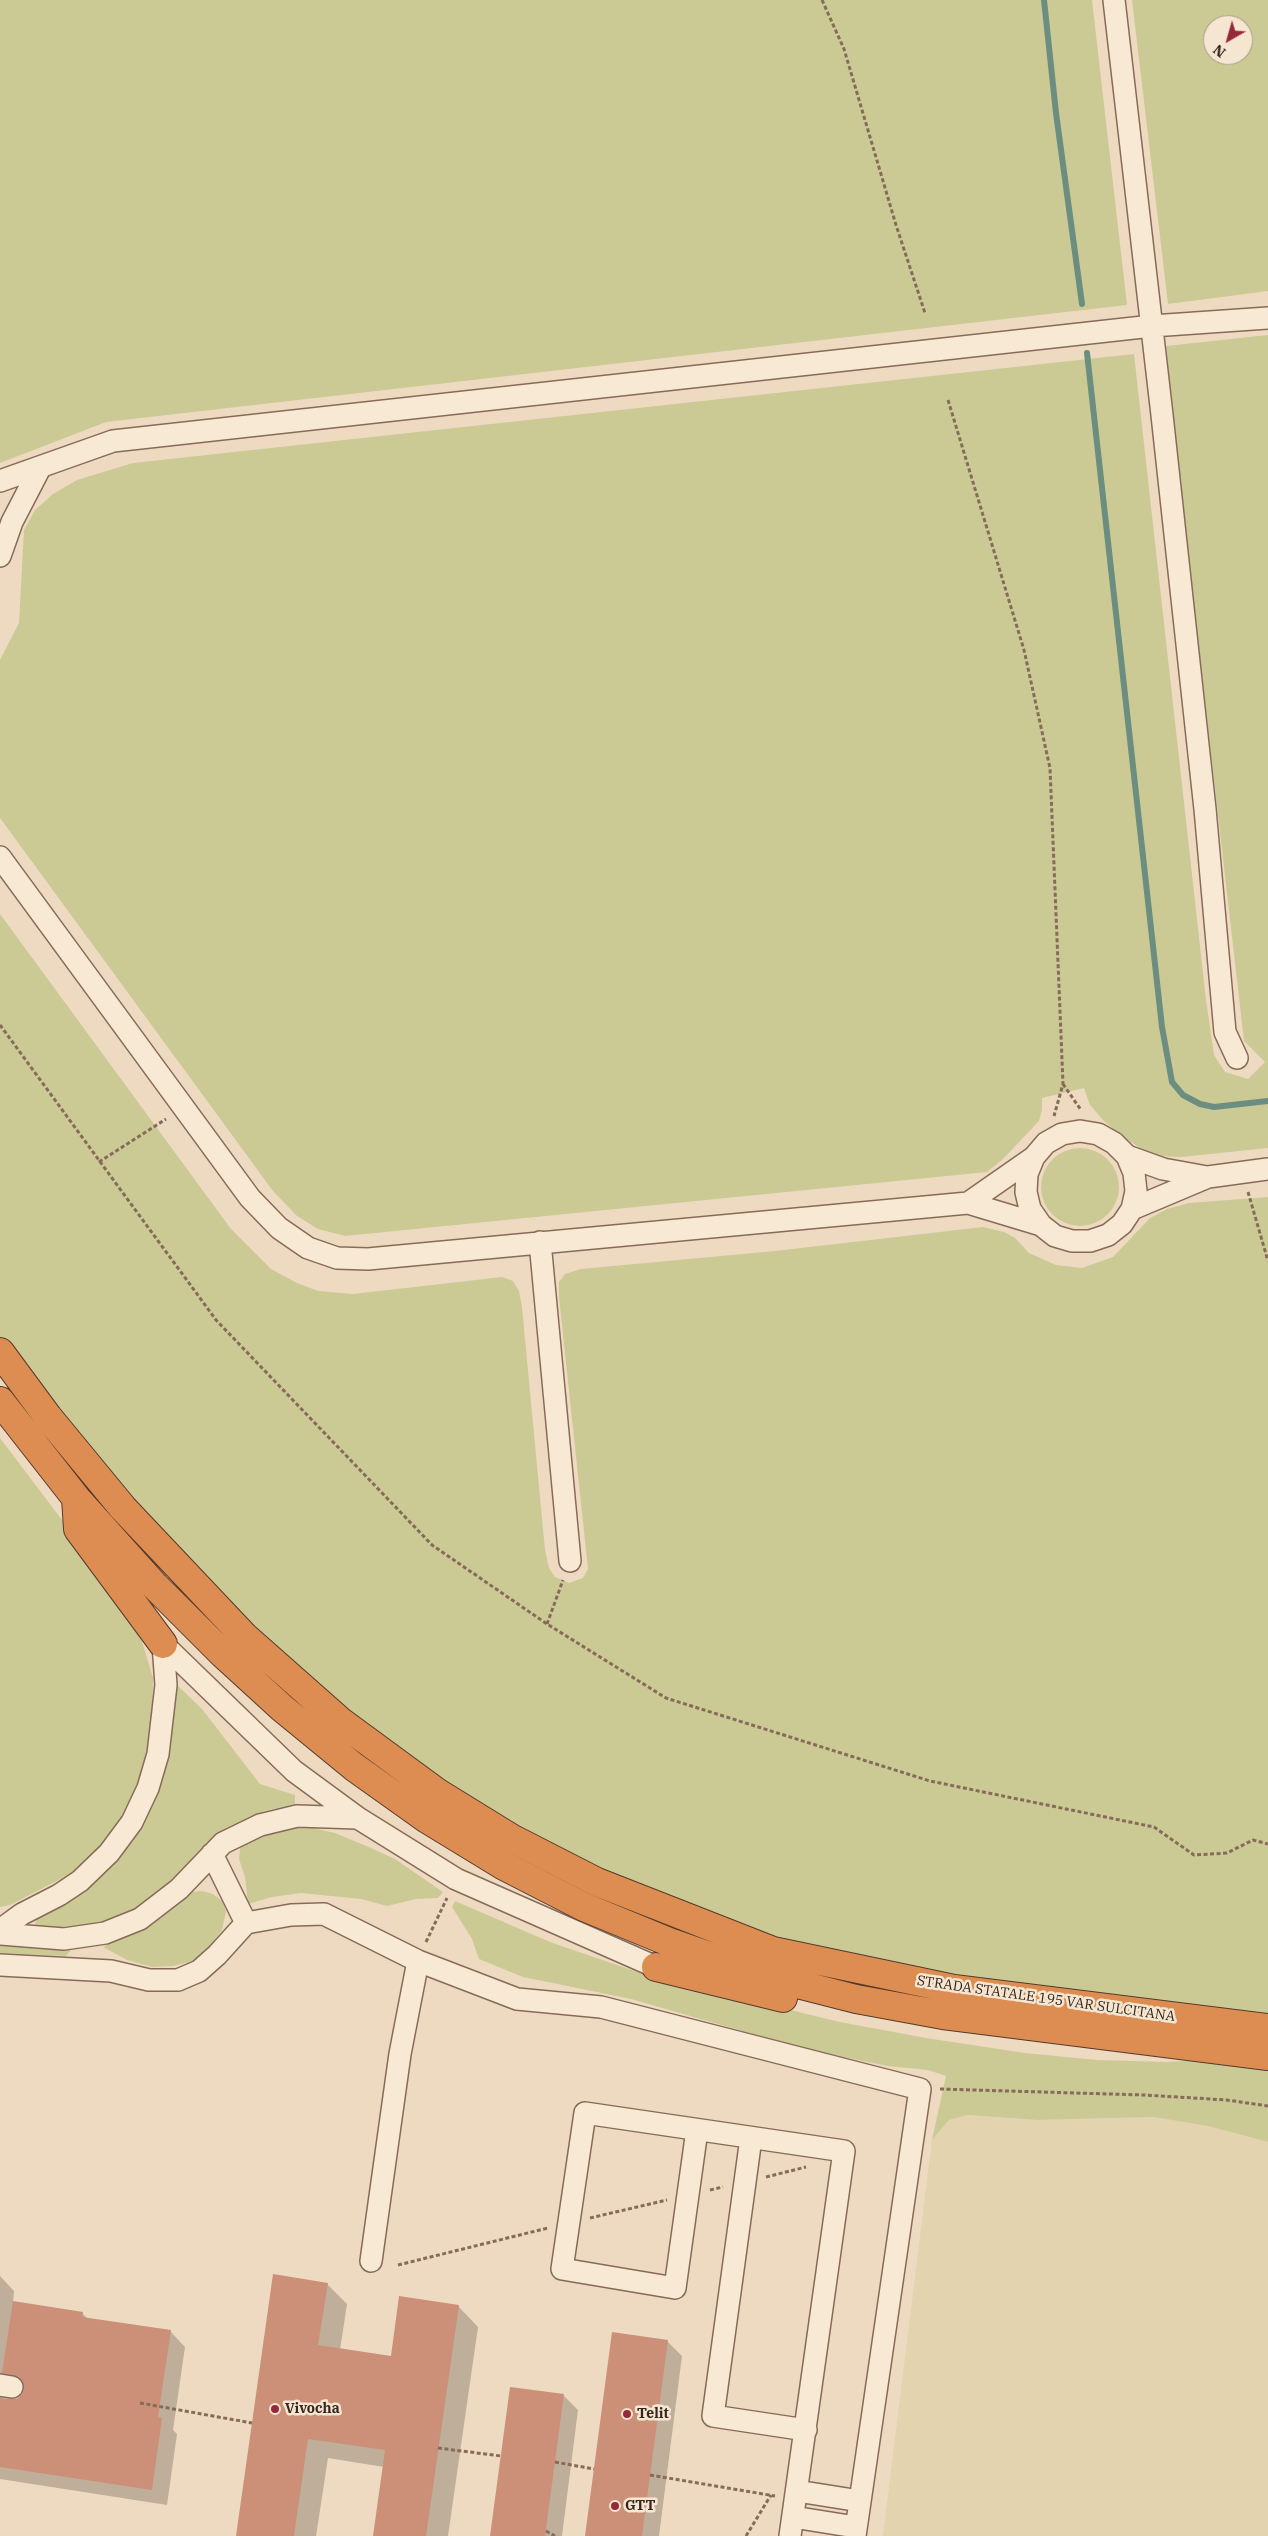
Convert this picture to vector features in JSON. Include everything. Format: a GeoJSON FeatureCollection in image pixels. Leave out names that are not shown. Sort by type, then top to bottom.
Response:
{"type":"FeatureCollection","features":[{"type":"Feature","properties":{"kind":"highway","name":"STRADA STATALE 195 VAR SULCITANA"},"geometry":{"type":"LineString","coordinates":[[0,1352],[48,1417],[123,1508],[245,1637],[340,1721],[438,1793],[511,1838],[597,1882],[773,1951],[954,1990],[1268,2028]]}},
{"type":"Feature","properties":{"kind":"highway","name":"STRADA STATALE 195 VAR SULCITANA"},"geometry":{"type":"LineString","coordinates":[[0,1401],[76,1498],[155,1586],[223,1654],[282,1708],[354,1767],[427,1819],[504,1866],[584,1907],[668,1942],[757,1972],[856,1999],[942,2015],[1268,2056]]}},
{"type":"Feature","properties":{"kind":"highway"},"geometry":{"type":"LineString","coordinates":[[76,1498],[78,1528],[164,1644]]}},
{"type":"Feature","properties":{"kind":"highway"},"geometry":{"type":"LineString","coordinates":[[656,1967],[868,2018],[913,2026],[942,2015]]}},
{"type":"Feature","properties":{"kind":"street"},"geometry":{"type":"LineString","coordinates":[[1114,0],[1204,799],[1225,1032],[1237,1058]]}},
{"type":"Feature","properties":{"kind":"street"},"geometry":{"type":"LineString","coordinates":[[0,480],[40,468],[113,441],[1152,326],[1268,318]]}},
{"type":"Feature","properties":{"kind":"street"},"geometry":{"type":"LineString","coordinates":[[0,556],[12,522],[40,468]]}},
{"type":"Feature","properties":{"kind":"street"},"geometry":{"type":"LineString","coordinates":[[0,857],[250,1198],[279,1228],[308,1248],[337,1258],[368,1259],[968,1203],[1041,1225]]}},
{"type":"Feature","properties":{"kind":"street"},"geometry":{"type":"LineString","coordinates":[[968,1203],[1034,1157],[1046,1143],[1062,1134],[1080,1131],[1098,1134],[1114,1143],[1127,1156],[1134,1173],[1136,1191],[1132,1209],[1122,1224],[1108,1235],[1090,1241],[1072,1241],[1055,1236],[1041,1225],[1030,1209],[1026,1192],[1027,1174],[1034,1157]]}},
{"type":"Feature","properties":{"kind":"street"},"geometry":{"type":"LineString","coordinates":[[1127,1156],[1163,1169],[1208,1177]]}},
{"type":"Feature","properties":{"kind":"street"},"geometry":{"type":"LineString","coordinates":[[1132,1209],[1208,1177],[1268,1169]]}},
{"type":"Feature","properties":{"kind":"street"},"geometry":{"type":"LineString","coordinates":[[540,1242],[570,1561]]}},
{"type":"Feature","properties":{"kind":"street"},"geometry":{"type":"LineString","coordinates":[[164,1644],[294,1771],[358,1818],[456,1880],[656,1967]]}},
{"type":"Feature","properties":{"kind":"street"},"geometry":{"type":"LineString","coordinates":[[0,1932],[22,1914],[59,1895],[80,1880],[109,1853],[132,1822],[148,1788],[158,1754],[166,1685],[164,1644]]}},
{"type":"Feature","properties":{"kind":"street"},"geometry":{"type":"LineString","coordinates":[[0,1932],[64,1939],[105,1933],[140,1919],[179,1889],[223,1844],[270,1822],[297,1816],[358,1818]]}},
{"type":"Feature","properties":{"kind":"street"},"geometry":{"type":"LineString","coordinates":[[212,1854],[246,1922]]}},
{"type":"Feature","properties":{"kind":"street"},"geometry":{"type":"LineString","coordinates":[[0,1965],[111,1971],[149,1980],[178,1980],[200,1971],[246,1922],[291,1915],[324,1914],[418,1961],[517,1999],[601,2007],[920,2089],[855,2532],[794,2511]]}},
{"type":"Feature","properties":{"kind":"street"},"geometry":{"type":"LineString","coordinates":[[371,2261],[400,2054],[418,1961]]}},
{"type":"Feature","properties":{"kind":"street"},"geometry":{"type":"LineString","coordinates":[[697,2130],[675,2288],[562,2269],[584,2113],[844,2151],[794,2511]]}},
{"type":"Feature","properties":{"kind":"street"},"geometry":{"type":"LineString","coordinates":[[751,2138],[713,2416],[806,2430]]}},
{"type":"Feature","properties":{"kind":"street"},"geometry":{"type":"LineString","coordinates":[[794,2511],[860,2501]]}},
{"type":"Feature","properties":{"kind":"path"},"geometry":{"type":"LineString","coordinates":[[822,0],[844,49],[896,224],[925,312]]}},
{"type":"Feature","properties":{"kind":"path"},"geometry":{"type":"LineString","coordinates":[[948,400],[1024,650],[1050,768],[1063,1084]]}},
{"type":"Feature","properties":{"kind":"path"},"geometry":{"type":"LineString","coordinates":[[99,1162],[185,1107]]}},
{"type":"Feature","properties":{"kind":"path"},"geometry":{"type":"LineString","coordinates":[[1242,1172],[1268,1261]]}},
{"type":"Feature","properties":{"kind":"path"},"geometry":{"type":"LineString","coordinates":[[546,1624],[570,1561]]}},
{"type":"Feature","properties":{"kind":"path"},"geometry":{"type":"LineString","coordinates":[[418,1961],[456,1880]]}},
{"type":"Feature","properties":{"kind":"path"},"geometry":{"type":"LineString","coordinates":[[920,2089],[1144,2095],[1228,2100],[1268,2106]]}},
{"type":"Feature","properties":{"kind":"path"},"geometry":{"type":"LineString","coordinates":[[398,2265],[806,2167]]}},
{"type":"Feature","properties":{"kind":"path"},"geometry":{"type":"LineString","coordinates":[[140,2402],[252,2423]]}},
{"type":"Feature","properties":{"kind":"path"},"geometry":{"type":"LineString","coordinates":[[438,2448],[501,2456]]}},
{"type":"Feature","properties":{"kind":"path"},"geometry":{"type":"LineString","coordinates":[[555,2462],[594,2469]]}},
{"type":"Feature","properties":{"kind":"path"},"geometry":{"type":"LineString","coordinates":[[650,2475],[772,2496],[794,2511]]}},
{"type":"Feature","properties":{"kind":"path"},"geometry":{"type":"LineString","coordinates":[[746,2536],[772,2496]]}},
{"type":"Feature","properties":{"kind":"path"},"geometry":{"type":"LineString","coordinates":[[546,2531],[554,2536]]}},
{"type":"Feature","properties":{"kind":"shaded area"},"geometry":{"type":"Polygon","coordinates":[[[0,0],[1092,0],[1127,305],[106,422],[0,463],[0,0]]]}},
{"type":"Feature","properties":{"kind":"shaded area"},"geometry":{"type":"Polygon","coordinates":[[[1132,0],[1268,0],[1268,291],[1168,304],[1132,0]]]}},
{"type":"Feature","properties":{"kind":"shaded area"},"geometry":{"type":"Polygon","coordinates":[[[1268,335],[1268,1148],[1181,1157],[1153,1156],[1120,1135],[1103,1120],[1090,1105],[1084,1088],[1042,1098],[1042,1110],[1039,1121],[1002,1160],[987,1172],[345,1236],[318,1229],[297,1216],[273,1191],[0,818],[0,660],[19,623],[24,530],[35,510],[53,494],[77,480],[133,463],[1134,354],[1206,1000],[1214,1055],[1225,1072],[1248,1079],[1265,1062],[1244,1041],[1174,433],[1166,346],[1268,335]]]}},
{"type":"Feature","properties":{"kind":"shaded area"},"geometry":{"type":"Polygon","coordinates":[[[0,914],[231,1229],[271,1269],[297,1283],[318,1291],[353,1294],[502,1277],[513,1281],[519,1291],[522,1307],[545,1550],[549,1568],[555,1577],[569,1583],[583,1578],[588,1569],[559,1297],[559,1282],[565,1274],[581,1269],[775,1251],[983,1227],[1004,1232],[1015,1238],[1029,1253],[1056,1265],[1082,1268],[1113,1257],[1150,1218],[1167,1209],[1189,1203],[1268,1197],[1268,2014],[1003,1982],[837,1954],[773,1937],[620,1877],[505,1820],[423,1770],[357,1719],[260,1637],[118,1488],[0,1338],[0,914]]]}},
{"type":"Feature","properties":{"kind":"shaded area"},"geometry":{"type":"Polygon","coordinates":[[[1080,1148],[1095,1151],[1108,1159],[1116,1172],[1119,1187],[1116,1202],[1108,1215],[1095,1223],[1080,1226],[1065,1223],[1052,1215],[1044,1202],[1041,1187],[1044,1172],[1052,1159],[1065,1151],[1080,1148]]]}},
{"type":"Feature","properties":{"kind":"shaded area"},"geometry":{"type":"Polygon","coordinates":[[[0,1438],[109,1582],[138,1628],[153,1678],[152,1737],[145,1772],[130,1807],[98,1850],[80,1869],[10,1905],[0,1907],[0,1438]]]}},
{"type":"Feature","properties":{"kind":"shaded area"},"geometry":{"type":"Polygon","coordinates":[[[177,1685],[202,1709],[260,1784],[295,1795],[295,1804],[264,1811],[224,1829],[158,1895],[141,1908],[97,1925],[74,1929],[35,1926],[37,1914],[108,1868],[143,1825],[153,1803],[164,1766],[177,1685]]]}},
{"type":"Feature","properties":{"kind":"shaded area"},"geometry":{"type":"Polygon","coordinates":[[[304,1826],[335,1833],[395,1859],[443,1892],[438,1898],[416,1899],[387,1906],[361,1899],[301,1893],[272,1897],[248,1904],[245,1877],[239,1859],[240,1849],[247,1839],[288,1828],[304,1826]]]}},
{"type":"Feature","properties":{"kind":"shaded area"},"geometry":{"type":"Polygon","coordinates":[[[202,1891],[213,1894],[222,1901],[226,1911],[222,1930],[207,1950],[193,1961],[173,1966],[152,1967],[127,1960],[103,1947],[166,1914],[190,1892],[202,1891]]]}},
{"type":"Feature","properties":{"kind":"shaded area"},"geometry":{"type":"Polygon","coordinates":[[[455,1901],[550,1942],[649,1976],[840,2022],[926,2038],[1025,2053],[1097,2060],[1166,2062],[1201,2060],[1268,2070],[1268,2142],[1208,2126],[1153,2117],[1037,2120],[967,2115],[949,2120],[932,2140],[946,2076],[928,2070],[887,2066],[805,2049],[631,1999],[523,1977],[479,1959],[472,1939],[452,1907],[455,1901]]]}},
{"type":"Feature","properties":{"kind":"shaded area"},"geometry":{"type":"Polygon","coordinates":[[[0,1942],[72,1949],[66,1956],[0,1953],[0,1942]]]}},
{"type":"Feature","properties":{"kind":"shaded area"},"geometry":{"type":"Polygon","coordinates":[[[967,2115],[1037,2120],[1153,2117],[1208,2126],[1268,2142],[1268,2536],[883,2536],[932,2140],[949,2120],[967,2115]]]}},
{"type":"Feature","properties":{"kind":"building"},"geometry":{"type":"Polygon","coordinates":[[[273,2274],[328,2283],[318,2345],[391,2356],[399,2296],[459,2305],[426,2536],[373,2536],[385,2450],[308,2439],[294,2536],[236,2536],[273,2274]]]}},
{"type":"Feature","properties":{"kind":"building"},"geometry":{"type":"Polygon","coordinates":[[[13,2301],[83,2312],[82,2317],[171,2330],[158,2417],[162,2418],[152,2490],[0,2467],[0,2398],[16,2399],[22,2395],[24,2389],[20,2377],[2,2373],[13,2301]]]}},
{"type":"Feature","properties":{"kind":"building"},"geometry":{"type":"Polygon","coordinates":[[[612,2332],[668,2340],[642,2536],[585,2536],[612,2332]]]}},
{"type":"Feature","properties":{"kind":"building"},"geometry":{"type":"Polygon","coordinates":[[[510,2387],[564,2394],[545,2536],[490,2536],[510,2387]]]}},
{"type":"Feature","properties":{"kind":"waterway"},"geometry":{"type":"LineString","coordinates":[[1044,0],[1056,113],[1082,304]]}},
{"type":"Feature","properties":{"kind":"waterway"},"geometry":{"type":"LineString","coordinates":[[1087,353],[1162,1027],[1172,1082],[1183,1095],[1200,1104],[1214,1107],[1268,1101]]}},
{"type":"Feature","properties":{"kind":"place","name":"Vivocha"},"geometry":{"type":"Point","coordinates":[275,2409]}},
{"type":"Feature","properties":{"kind":"place","name":"Telit"},"geometry":{"type":"Point","coordinates":[627,2414]}},
{"type":"Feature","properties":{"kind":"place","name":"GTT"},"geometry":{"type":"Point","coordinates":[615,2506]}}]}
